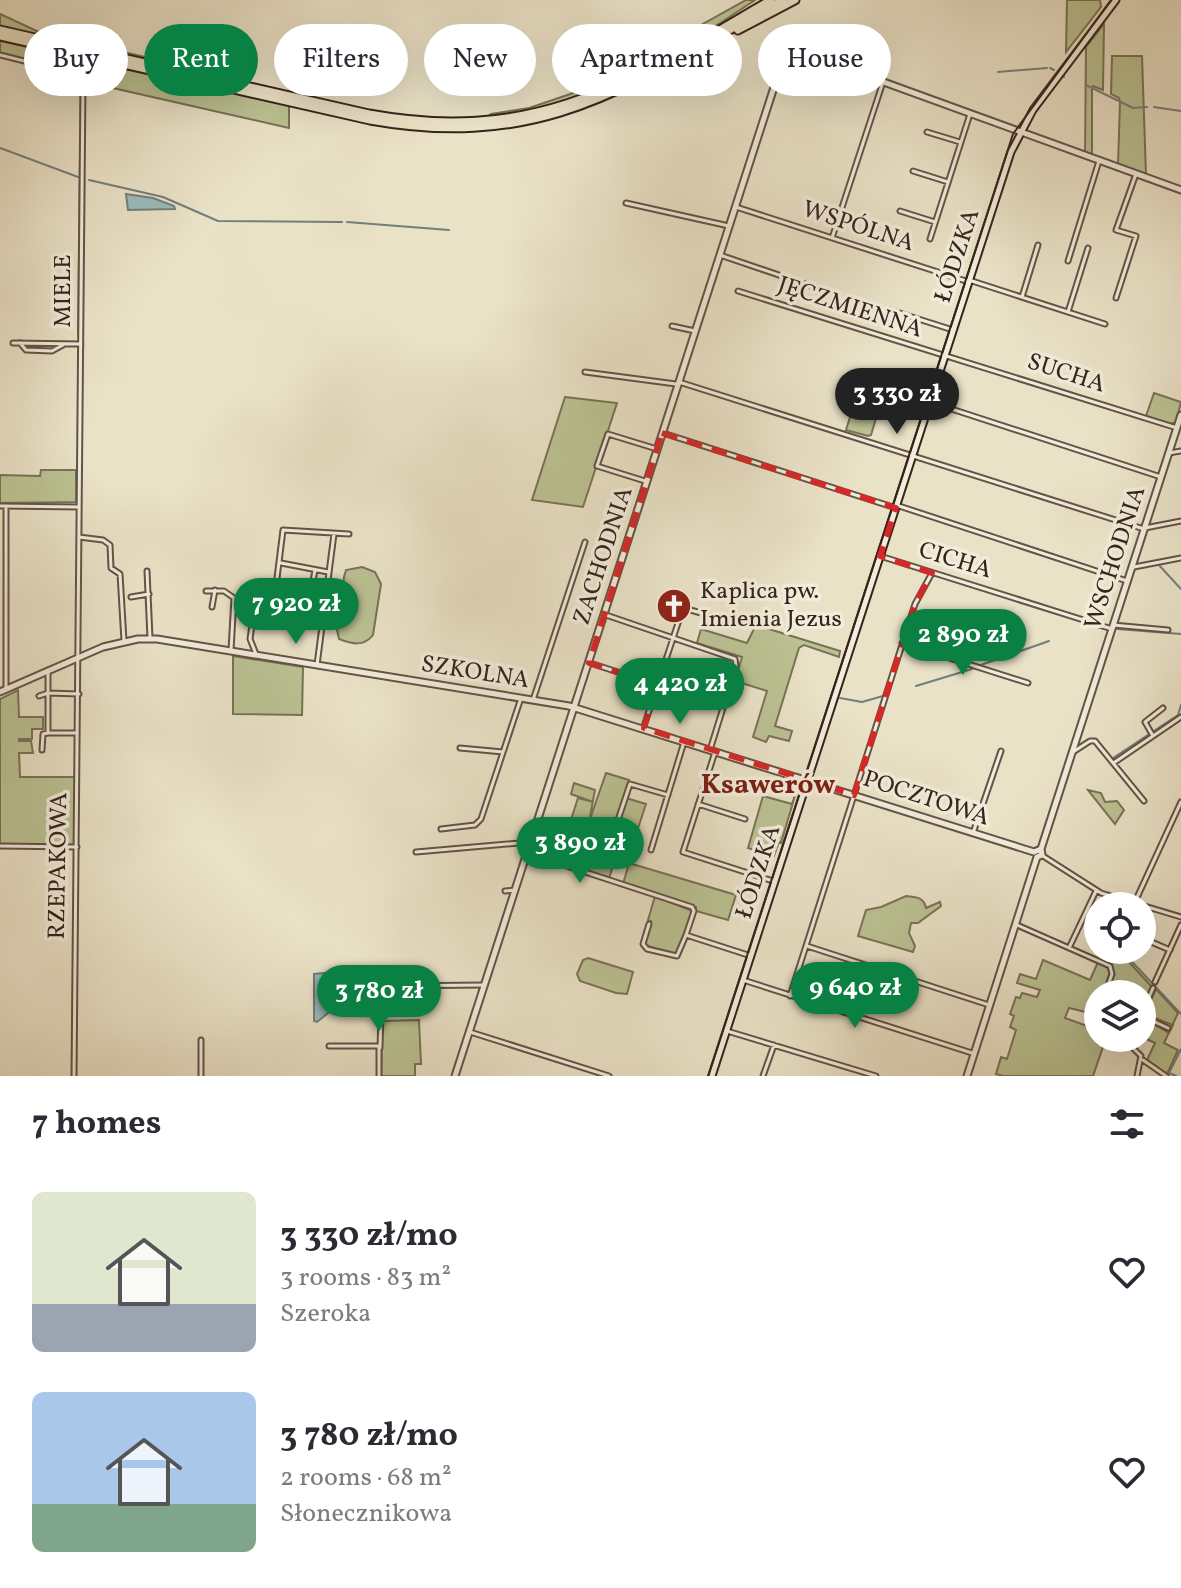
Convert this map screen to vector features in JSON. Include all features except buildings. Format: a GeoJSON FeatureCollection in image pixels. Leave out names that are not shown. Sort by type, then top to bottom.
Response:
{"type":"FeatureCollection","features":[{"type":"Feature","properties":{"kind":"main road"},"geometry":{"type":"LineString","coordinates":[[729,24],[761,0]]}},
{"type":"Feature","properties":{"kind":"main road"},"geometry":{"type":"LineString","coordinates":[[733,24],[771,0]]}},
{"type":"Feature","properties":{"kind":"main road"},"geometry":{"type":"LineString","coordinates":[[736,24],[783,0]]}},
{"type":"Feature","properties":{"kind":"main road"},"geometry":{"type":"LineString","coordinates":[[742,26],[795,0]]}},
{"type":"Feature","properties":{"kind":"main road"},"geometry":{"type":"LineString","coordinates":[[0,33],[369,114],[446,124],[507,120],[592,96]]}},
{"type":"Feature","properties":{"kind":"street","name":"ŁÓDZKA"},"geometry":{"type":"LineString","coordinates":[[712,1076],[1008,160],[1037,104],[1116,0]]}},
{"type":"Feature","properties":{"kind":"street","name":"MIELE"},"geometry":{"type":"LineString","coordinates":[[0,55],[80,75],[83,83],[79,537]]}},
{"type":"Feature","properties":{"kind":"street"},"geometry":{"type":"LineString","coordinates":[[891,85],[1181,190]]}},
{"type":"Feature","properties":{"kind":"street","name":"ZACHODNIA"},"geometry":{"type":"LineString","coordinates":[[455,1076],[772,96]]}},
{"type":"Feature","properties":{"kind":"street"},"geometry":{"type":"LineString","coordinates":[[832,238],[878,96]]}},
{"type":"Feature","properties":{"kind":"street"},"geometry":{"type":"LineString","coordinates":[[930,239],[970,114]]}},
{"type":"Feature","properties":{"kind":"street"},"geometry":{"type":"LineString","coordinates":[[927,132],[960,142]]}},
{"type":"Feature","properties":{"kind":"street"},"geometry":{"type":"LineString","coordinates":[[1068,261],[1099,161]]}},
{"type":"Feature","properties":{"kind":"street"},"geometry":{"type":"LineString","coordinates":[[913,171],[948,182]]}},
{"type":"Feature","properties":{"kind":"street"},"geometry":{"type":"LineString","coordinates":[[1116,298],[1136,236],[1116,230],[1136,174]]}},
{"type":"Feature","properties":{"kind":"street"},"geometry":{"type":"LineString","coordinates":[[626,203],[729,226]]}},
{"type":"Feature","properties":{"kind":"street","name":"WSPÓLNA"},"geometry":{"type":"LineString","coordinates":[[735,207],[1105,324]]}},
{"type":"Feature","properties":{"kind":"street"},"geometry":{"type":"LineString","coordinates":[[900,211],[935,222]]}},
{"type":"Feature","properties":{"kind":"street"},"geometry":{"type":"LineString","coordinates":[[1022,297],[1038,245]]}},
{"type":"Feature","properties":{"kind":"street"},"geometry":{"type":"LineString","coordinates":[[1068,312],[1088,248]]}},
{"type":"Feature","properties":{"kind":"street"},"geometry":{"type":"LineString","coordinates":[[720,255],[817,288]]}},
{"type":"Feature","properties":{"kind":"street","name":"JĘCZMIENNA"},"geometry":{"type":"LineString","coordinates":[[738,291],[945,355]]}},
{"type":"Feature","properties":{"kind":"street"},"geometry":{"type":"LineString","coordinates":[[890,310],[953,330]]}},
{"type":"Feature","properties":{"kind":"street"},"geometry":{"type":"LineString","coordinates":[[672,326],[695,331]]}},
{"type":"Feature","properties":{"kind":"street"},"geometry":{"type":"LineString","coordinates":[[13,343],[20,343],[26,350],[52,351],[66,344],[81,344]]}},
{"type":"Feature","properties":{"kind":"street","name":"SUCHA"},"geometry":{"type":"LineString","coordinates":[[945,355],[1177,428]]}},
{"type":"Feature","properties":{"kind":"street"},"geometry":{"type":"LineString","coordinates":[[585,372],[678,383],[1144,528],[1181,521]]}},
{"type":"Feature","properties":{"kind":"street"},"geometry":{"type":"LineString","coordinates":[[930,402],[1161,477]]}},
{"type":"Feature","properties":{"kind":"street","name":"WSCHODNIA"},"geometry":{"type":"LineString","coordinates":[[967,1076],[1181,415]]}},
{"type":"Feature","properties":{"kind":"street"},"geometry":{"type":"LineString","coordinates":[[662,433],[1127,581]]}},
{"type":"Feature","properties":{"kind":"street"},"geometry":{"type":"LineString","coordinates":[[646,481],[597,466],[608,434],[657,449]]}},
{"type":"Feature","properties":{"kind":"street"},"geometry":{"type":"LineString","coordinates":[[1169,453],[1181,451]]}},
{"type":"Feature","properties":{"kind":"street"},"geometry":{"type":"LineString","coordinates":[[3,690],[3,506],[79,507]]}},
{"type":"Feature","properties":{"kind":"street"},"geometry":{"type":"LineString","coordinates":[[323,610],[274,602],[283,530],[349,534]]}},
{"type":"Feature","properties":{"kind":"street"},"geometry":{"type":"LineString","coordinates":[[317,665],[334,532]]}},
{"type":"Feature","properties":{"kind":"street"},"geometry":{"type":"LineString","coordinates":[[79,537],[103,540],[110,545],[111,568],[120,574],[124,641]]}},
{"type":"Feature","properties":{"kind":"street","name":"RZEPAKOWA"},"geometry":{"type":"LineString","coordinates":[[74,1076],[79,537]]}},
{"type":"Feature","properties":{"kind":"street"},"geometry":{"type":"LineString","coordinates":[[533,700],[585,542]]}},
{"type":"Feature","properties":{"kind":"street","name":"CICHA"},"geometry":{"type":"LineString","coordinates":[[880,556],[1113,627],[1168,630]]}},
{"type":"Feature","properties":{"kind":"street"},"geometry":{"type":"LineString","coordinates":[[1132,567],[1181,558]]}},
{"type":"Feature","properties":{"kind":"street"},"geometry":{"type":"LineString","coordinates":[[280,563],[328,572]]}},
{"type":"Feature","properties":{"kind":"street"},"geometry":{"type":"LineString","coordinates":[[309,603],[315,570]]}},
{"type":"Feature","properties":{"kind":"street"},"geometry":{"type":"LineString","coordinates":[[147,571],[150,638]]}},
{"type":"Feature","properties":{"kind":"street"},"geometry":{"type":"LineString","coordinates":[[790,996],[902,643],[917,599],[932,573]]}},
{"type":"Feature","properties":{"kind":"street"},"geometry":{"type":"LineString","coordinates":[[131,597],[148,592],[154,580]]}},
{"type":"Feature","properties":{"kind":"street"},"geometry":{"type":"LineString","coordinates":[[212,607],[215,590]]}},
{"type":"Feature","properties":{"kind":"street"},"geometry":{"type":"LineString","coordinates":[[206,591],[226,592],[234,598],[231,650]]}},
{"type":"Feature","properties":{"kind":"street"},"geometry":{"type":"LineString","coordinates":[[643,729],[684,608],[745,625]]}},
{"type":"Feature","properties":{"kind":"street"},"geometry":{"type":"LineString","coordinates":[[604,615],[730,656],[736,661],[683,852],[775,882]]}},
{"type":"Feature","properties":{"kind":"street"},"geometry":{"type":"LineString","coordinates":[[252,625],[250,639],[256,654]]}},
{"type":"Feature","properties":{"kind":"street","name":"SZKOLNA"},"geometry":{"type":"LineString","coordinates":[[3,690],[77,657],[124,641],[150,638],[533,700],[574,708],[684,742]]}},
{"type":"Feature","properties":{"kind":"street"},"geometry":{"type":"LineString","coordinates":[[902,643],[1028,683]]}},
{"type":"Feature","properties":{"kind":"street"},"geometry":{"type":"LineString","coordinates":[[589,663],[723,706]]}},
{"type":"Feature","properties":{"kind":"street"},"geometry":{"type":"LineString","coordinates":[[48,670],[48,733]]}},
{"type":"Feature","properties":{"kind":"street"},"geometry":{"type":"LineString","coordinates":[[39,696],[48,693],[79,694]]}},
{"type":"Feature","properties":{"kind":"street"},"geometry":{"type":"LineString","coordinates":[[441,829],[475,825],[481,819],[521,698]]}},
{"type":"Feature","properties":{"kind":"street"},"geometry":{"type":"LineString","coordinates":[[1153,736],[1145,722],[1163,708]]}},
{"type":"Feature","properties":{"kind":"street"},"geometry":{"type":"LineString","coordinates":[[1114,763],[1181,717]]}},
{"type":"Feature","properties":{"kind":"street"},"geometry":{"type":"LineString","coordinates":[[42,750],[43,734],[78,733]]}},
{"type":"Feature","properties":{"kind":"street"},"geometry":{"type":"LineString","coordinates":[[1073,752],[1093,741],[1144,801]]}},
{"type":"Feature","properties":{"kind":"street"},"geometry":{"type":"LineString","coordinates":[[651,850],[684,742]]}},
{"type":"Feature","properties":{"kind":"street","name":"POCZTOWA"},"geometry":{"type":"LineString","coordinates":[[684,742],[1039,854]]}},
{"type":"Feature","properties":{"kind":"street"},"geometry":{"type":"LineString","coordinates":[[460,748],[503,752]]}},
{"type":"Feature","properties":{"kind":"street"},"geometry":{"type":"LineString","coordinates":[[973,833],[1001,751]]}},
{"type":"Feature","properties":{"kind":"street"},"geometry":{"type":"LineString","coordinates":[[616,826],[630,784],[668,795]]}},
{"type":"Feature","properties":{"kind":"street"},"geometry":{"type":"LineString","coordinates":[[1140,892],[1181,802]]}},
{"type":"Feature","properties":{"kind":"street"},"geometry":{"type":"LineString","coordinates":[[698,804],[745,819]]}},
{"type":"Feature","properties":{"kind":"street"},"geometry":{"type":"LineString","coordinates":[[416,852],[531,842]]}},
{"type":"Feature","properties":{"kind":"street"},"geometry":{"type":"LineString","coordinates":[[0,846],[77,847]]}},
{"type":"Feature","properties":{"kind":"street"},"geometry":{"type":"LineString","coordinates":[[527,853],[692,907],[694,911],[680,953],[673,957],[643,946],[649,924]]}},
{"type":"Feature","properties":{"kind":"street"},"geometry":{"type":"LineString","coordinates":[[1039,854],[1099,892]]}},
{"type":"Feature","properties":{"kind":"street"},"geometry":{"type":"LineString","coordinates":[[505,891],[515,890]]}},
{"type":"Feature","properties":{"kind":"street"},"geometry":{"type":"LineString","coordinates":[[1069,948],[1096,891]]}},
{"type":"Feature","properties":{"kind":"street"},"geometry":{"type":"LineString","coordinates":[[1156,910],[1181,917]]}},
{"type":"Feature","properties":{"kind":"street"},"geometry":{"type":"LineString","coordinates":[[1016,925],[1111,967],[1110,980]]}},
{"type":"Feature","properties":{"kind":"street"},"geometry":{"type":"LineString","coordinates":[[1156,980],[1181,925]]}},
{"type":"Feature","properties":{"kind":"street"},"geometry":{"type":"LineString","coordinates":[[686,935],[751,956]]}},
{"type":"Feature","properties":{"kind":"street"},"geometry":{"type":"LineString","coordinates":[[1156,944],[1170,950]]}},
{"type":"Feature","properties":{"kind":"street"},"geometry":{"type":"LineString","coordinates":[[807,946],[990,1005]]}},
{"type":"Feature","properties":{"kind":"street"},"geometry":{"type":"LineString","coordinates":[[743,980],[974,1054]]}},
{"type":"Feature","properties":{"kind":"street"},"geometry":{"type":"LineString","coordinates":[[384,986],[485,985]]}},
{"type":"Feature","properties":{"kind":"street"},"geometry":{"type":"LineString","coordinates":[[379,1076],[381,1015]]}},
{"type":"Feature","properties":{"kind":"street"},"geometry":{"type":"LineString","coordinates":[[1156,1022],[1168,1028]]}},
{"type":"Feature","properties":{"kind":"street"},"geometry":{"type":"LineString","coordinates":[[727,1031],[876,1076]]}},
{"type":"Feature","properties":{"kind":"street"},"geometry":{"type":"LineString","coordinates":[[470,1032],[609,1076]]}},
{"type":"Feature","properties":{"kind":"street"},"geometry":{"type":"LineString","coordinates":[[201,1040],[201,1076]]}},
{"type":"Feature","properties":{"kind":"street"},"geometry":{"type":"LineString","coordinates":[[763,1076],[774,1045]]}},
{"type":"Feature","properties":{"kind":"street"},"geometry":{"type":"LineString","coordinates":[[329,1046],[380,1048]]}},
{"type":"Feature","properties":{"kind":"street"},"geometry":{"type":"LineString","coordinates":[[1138,1052],[1142,1060],[1166,1076]]}},
{"type":"Feature","properties":{"kind":"street"},"geometry":{"type":"LineString","coordinates":[[1137,1076],[1142,1060]]}},
{"type":"Feature","properties":{"kind":"highlighted area"},"geometry":{"type":"Polygon","coordinates":[[[662,433],[896,508],[880,556],[932,573],[915,604],[854,795],[644,728],[657,685],[589,663],[662,433]]]}},
{"type":"Feature","properties":{"kind":"green space"},"geometry":{"type":"Polygon","coordinates":[[[746,0],[755,0],[718,24],[703,24],[746,0]]]}},
{"type":"Feature","properties":{"kind":"green space"},"geometry":{"type":"Polygon","coordinates":[[[1067,0],[1100,0],[1101,7],[1066,52],[1067,0]]]}},
{"type":"Feature","properties":{"kind":"green space"},"geometry":{"type":"Polygon","coordinates":[[[0,14],[24,25],[24,33],[0,27],[0,14]]]}},
{"type":"Feature","properties":{"kind":"green space"},"geometry":{"type":"Polygon","coordinates":[[[1104,24],[1103,90],[1092,88],[1092,155],[1085,153],[1086,47],[1104,24]]]}},
{"type":"Feature","properties":{"kind":"green space"},"geometry":{"type":"Polygon","coordinates":[[[0,39],[24,44],[24,59],[0,53],[0,39]]]}},
{"type":"Feature","properties":{"kind":"green space"},"geometry":{"type":"Polygon","coordinates":[[[128,53],[144,57],[144,61],[128,57],[128,53]]]}},
{"type":"Feature","properties":{"kind":"green space"},"geometry":{"type":"Polygon","coordinates":[[[1112,56],[1142,56],[1146,175],[1118,165],[1120,102],[1111,94],[1112,56]]]}},
{"type":"Feature","properties":{"kind":"green space"},"geometry":{"type":"Polygon","coordinates":[[[128,68],[144,72],[144,95],[128,91],[128,68]]]}},
{"type":"Feature","properties":{"kind":"green space"},"geometry":{"type":"Polygon","coordinates":[[[148,96],[250,96],[289,105],[289,128],[148,96]]]}},
{"type":"Feature","properties":{"kind":"green space"},"geometry":{"type":"Polygon","coordinates":[[[564,96],[584,96],[555,106],[484,120],[491,114],[529,108],[564,96]]]}},
{"type":"Feature","properties":{"kind":"green space"},"geometry":{"type":"Polygon","coordinates":[[[1154,393],[1181,402],[1176,422],[1171,424],[1146,416],[1154,393]]]}},
{"type":"Feature","properties":{"kind":"green space"},"geometry":{"type":"Polygon","coordinates":[[[565,397],[617,403],[583,507],[532,500],[565,397]]]}},
{"type":"Feature","properties":{"kind":"green space"},"geometry":{"type":"Polygon","coordinates":[[[856,398],[880,405],[871,435],[846,430],[856,398]]]}},
{"type":"Feature","properties":{"kind":"green space"},"geometry":{"type":"Polygon","coordinates":[[[41,470],[76,470],[76,502],[0,503],[0,475],[40,476],[41,470]]]}},
{"type":"Feature","properties":{"kind":"green space"},"geometry":{"type":"Polygon","coordinates":[[[362,567],[375,572],[381,584],[373,635],[362,643],[353,643],[339,639],[337,630],[346,570],[362,567]]]}},
{"type":"Feature","properties":{"kind":"green space"},"geometry":{"type":"Polygon","coordinates":[[[756,625],[840,651],[839,657],[804,645],[799,648],[775,726],[792,731],[789,741],[769,736],[766,742],[753,737],[767,691],[735,681],[742,657],[697,643],[701,629],[747,643],[756,625]]]}},
{"type":"Feature","properties":{"kind":"green space"},"geometry":{"type":"Polygon","coordinates":[[[233,656],[303,667],[302,715],[233,714],[233,656]]]}},
{"type":"Feature","properties":{"kind":"green space"},"geometry":{"type":"Polygon","coordinates":[[[18,690],[19,717],[43,717],[43,729],[32,729],[32,739],[19,739],[31,741],[33,753],[19,753],[20,777],[77,777],[77,845],[0,844],[0,699],[18,690]]]}},
{"type":"Feature","properties":{"kind":"green space"},"geometry":{"type":"Polygon","coordinates":[[[606,773],[629,780],[605,855],[626,798],[646,804],[627,862],[615,859],[609,879],[558,863],[565,842],[581,847],[585,835],[583,830],[569,826],[578,798],[593,802],[589,822],[606,773]]]}},
{"type":"Feature","properties":{"kind":"green space"},"geometry":{"type":"Polygon","coordinates":[[[574,783],[595,790],[593,802],[571,794],[574,783]]]}},
{"type":"Feature","properties":{"kind":"green space"},"geometry":{"type":"Polygon","coordinates":[[[797,789],[781,843],[774,856],[748,848],[763,796],[792,804],[797,789]]]}},
{"type":"Feature","properties":{"kind":"green space"},"geometry":{"type":"Polygon","coordinates":[[[1088,790],[1101,793],[1105,802],[1117,801],[1124,810],[1115,824],[1088,790]]]}},
{"type":"Feature","properties":{"kind":"green space"},"geometry":{"type":"Polygon","coordinates":[[[629,863],[736,895],[728,920],[623,884],[629,863]]]}},
{"type":"Feature","properties":{"kind":"green space"},"geometry":{"type":"Polygon","coordinates":[[[655,896],[692,911],[677,955],[645,945],[655,896]]]}},
{"type":"Feature","properties":{"kind":"green space"},"geometry":{"type":"Polygon","coordinates":[[[906,896],[921,900],[926,908],[940,902],[941,906],[918,923],[911,923],[909,933],[915,946],[913,952],[858,936],[866,910],[906,896]]]}},
{"type":"Feature","properties":{"kind":"green space"},"geometry":{"type":"Polygon","coordinates":[[[588,958],[633,972],[627,994],[580,981],[577,974],[583,960],[588,958]]]}},
{"type":"Feature","properties":{"kind":"green space"},"geometry":{"type":"Polygon","coordinates":[[[1043,960],[1090,980],[1084,980],[1084,1012],[1069,1008],[1065,1018],[1084,1025],[1084,1052],[1101,1052],[1093,1076],[996,1074],[1001,1057],[1007,1059],[1016,1030],[1010,1027],[1014,1016],[1010,1014],[1016,997],[1020,998],[1022,993],[1037,997],[1040,990],[1017,983],[1020,974],[1036,979],[1043,960]]]}},
{"type":"Feature","properties":{"kind":"green space"},"geometry":{"type":"Polygon","coordinates":[[[1097,964],[1109,968],[1108,980],[1090,980],[1097,964]]]}},
{"type":"Feature","properties":{"kind":"green space"},"geometry":{"type":"Polygon","coordinates":[[[1131,964],[1146,980],[1111,980],[1114,972],[1111,965],[1131,964]]]}},
{"type":"Feature","properties":{"kind":"green space"},"geometry":{"type":"Polygon","coordinates":[[[1156,989],[1178,1013],[1172,1025],[1156,1019],[1156,989]]]}},
{"type":"Feature","properties":{"kind":"green space"},"geometry":{"type":"Polygon","coordinates":[[[419,1020],[421,1064],[415,1064],[415,1076],[381,1076],[382,1021],[419,1020]]]}},
{"type":"Feature","properties":{"kind":"green space"},"geometry":{"type":"Polygon","coordinates":[[[1156,1025],[1169,1033],[1164,1043],[1178,1050],[1167,1074],[1147,1060],[1151,1052],[1156,1052],[1156,1025]]]}},
{"type":"Feature","properties":{"kind":"water"},"geometry":{"type":"Polygon","coordinates":[[[126,194],[153,198],[175,209],[128,210],[126,194]]]}},
{"type":"Feature","properties":{"kind":"water"},"geometry":{"type":"Polygon","coordinates":[[[373,969],[354,992],[317,1022],[314,1021],[314,974],[373,969]]]}},
{"type":"Feature","properties":{"kind":"waterway"},"geometry":{"type":"LineString","coordinates":[[998,72],[1047,68]]}},
{"type":"Feature","properties":{"kind":"waterway"},"geometry":{"type":"LineString","coordinates":[[1050,68],[1054,70]]}},
{"type":"Feature","properties":{"kind":"waterway"},"geometry":{"type":"LineString","coordinates":[[1086,85],[1133,108],[1147,107]]}},
{"type":"Feature","properties":{"kind":"waterway"},"geometry":{"type":"LineString","coordinates":[[80,150],[81,96]]}},
{"type":"Feature","properties":{"kind":"waterway"},"geometry":{"type":"LineString","coordinates":[[1154,107],[1181,111]]}},
{"type":"Feature","properties":{"kind":"waterway"},"geometry":{"type":"LineString","coordinates":[[0,148],[78,177]]}},
{"type":"Feature","properties":{"kind":"waterway"},"geometry":{"type":"LineString","coordinates":[[78,335],[80,156]]}},
{"type":"Feature","properties":{"kind":"waterway"},"geometry":{"type":"LineString","coordinates":[[89,180],[163,197],[218,221],[342,222]]}},
{"type":"Feature","properties":{"kind":"waterway"},"geometry":{"type":"LineString","coordinates":[[347,222],[449,230]]}},
{"type":"Feature","properties":{"kind":"waterway"},"geometry":{"type":"LineString","coordinates":[[78,351],[78,360]]}},
{"type":"Feature","properties":{"kind":"waterway"},"geometry":{"type":"LineString","coordinates":[[78,369],[78,431]]}},
{"type":"Feature","properties":{"kind":"waterway"},"geometry":{"type":"LineString","coordinates":[[78,438],[78,457]]}},
{"type":"Feature","properties":{"kind":"waterway"},"geometry":{"type":"LineString","coordinates":[[1137,565],[1149,563]]}},
{"type":"Feature","properties":{"kind":"waterway"},"geometry":{"type":"LineString","coordinates":[[1158,564],[1181,589]]}},
{"type":"Feature","properties":{"kind":"waterway"},"geometry":{"type":"LineString","coordinates":[[1117,629],[1181,634]]}},
{"type":"Feature","properties":{"kind":"waterway"},"geometry":{"type":"LineString","coordinates":[[978,666],[1049,641]]}},
{"type":"Feature","properties":{"kind":"waterway"},"geometry":{"type":"LineString","coordinates":[[916,686],[972,669]]}},
{"type":"Feature","properties":{"kind":"waterway"},"geometry":{"type":"LineString","coordinates":[[840,698],[862,702],[883,696]]}},
{"type":"Feature","properties":{"kind":"waterway"},"geometry":{"type":"LineString","coordinates":[[1113,758],[1178,715],[1181,705]]}},
{"type":"Feature","properties":{"kind":"waterway"},"geometry":{"type":"LineString","coordinates":[[1134,964],[1181,1014]]}},
{"type":"Feature","properties":{"kind":"waterway"},"geometry":{"type":"LineString","coordinates":[[1176,1076],[1169,1073],[1181,1049]]}},
{"type":"Feature","properties":{"kind":"tram line"},"geometry":{"type":"LineString","coordinates":[[708,1076],[1013,134],[1111,0]]}},
{"type":"Feature","properties":{"kind":"place","name":"Kaplica pw. Imienia Jezus"},"geometry":{"type":"Point","coordinates":[674,606]}},
{"type":"Feature","properties":{"kind":"district","name":"Ksawerów"},"geometry":{"type":"Point","coordinates":[768,785]}}]}
